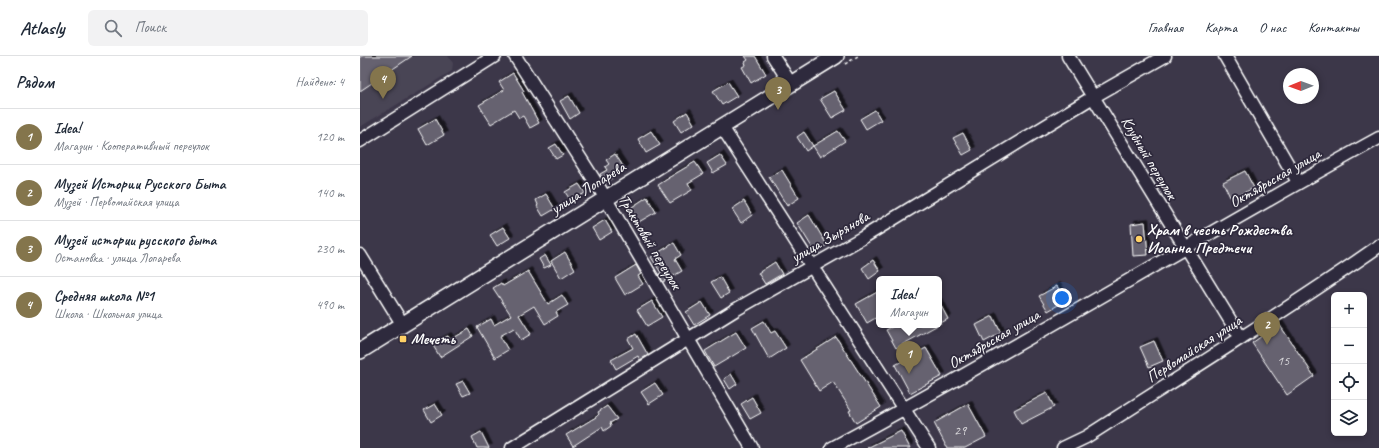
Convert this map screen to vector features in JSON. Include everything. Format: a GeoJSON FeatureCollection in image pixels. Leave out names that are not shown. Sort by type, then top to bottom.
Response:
{"type":"FeatureCollection","features":[{"type":"Feature","properties":{"kind":"main road","name":"улица Лопарева"},"geometry":{"type":"LineString","coordinates":[[360,351],[836,56]]}},
{"type":"Feature","properties":{"kind":"street"},"geometry":{"type":"LineString","coordinates":[[360,141],[495,56]]}},
{"type":"Feature","properties":{"kind":"street","name":"Трактовый переулок"},"geometry":{"type":"LineString","coordinates":[[514,56],[605,198],[689,338],[752,448]]}},
{"type":"Feature","properties":{"kind":"street"},"geometry":{"type":"LineString","coordinates":[[773,56],[791,84]]}},
{"type":"Feature","properties":{"kind":"street","name":"Клубный переулок"},"geometry":{"type":"LineString","coordinates":[[1068,56],[1241,338]]}},
{"type":"Feature","properties":{"kind":"street","name":"улица Зырянова"},"geometry":{"type":"LineString","coordinates":[[512,448],[735,310],[862,238],[1093,97],[1165,56]]}},
{"type":"Feature","properties":{"kind":"street"},"geometry":{"type":"LineString","coordinates":[[1225,56],[1298,182]]}},
{"type":"Feature","properties":{"kind":"street"},"geometry":{"type":"LineString","coordinates":[[722,127],[929,448]]}},
{"type":"Feature","properties":{"kind":"street","name":"Октябрьская улица"},"geometry":{"type":"LineString","coordinates":[[832,448],[905,409],[1298,182],[1379,138]]}},
{"type":"Feature","properties":{"kind":"street","name":"Первомайская улица"},"geometry":{"type":"LineString","coordinates":[[1063,448],[1086,437],[1241,338],[1328,282],[1379,246]]}},
{"type":"Feature","properties":{"kind":"street"},"geometry":{"type":"LineString","coordinates":[[360,255],[403,325]]}},
{"type":"Feature","properties":{"kind":"shaded area"},"geometry":{"type":"Polygon","coordinates":[[[360,56],[448,56],[453,63],[452,71],[360,127],[360,56]]]}},
{"type":"Feature","properties":{"kind":"building"},"geometry":{"type":"Polygon","coordinates":[[[360,56],[412,56],[360,91],[360,56]]]}},
{"type":"Feature","properties":{"kind":"building"},"geometry":{"type":"Polygon","coordinates":[[[745,56],[755,56],[766,74],[751,83],[742,67],[746,65],[745,62],[748,60],[745,56]]]}},
{"type":"Feature","properties":{"kind":"building"},"geometry":{"type":"Polygon","coordinates":[[[513,73],[524,91],[522,92],[539,123],[530,128],[523,116],[519,118],[514,110],[491,124],[479,105],[504,90],[499,82],[513,73]]]}},
{"type":"Feature","properties":{"kind":"building"},"geometry":{"type":"Polygon","coordinates":[[[728,82],[737,96],[722,105],[713,91],[728,82]]]}},
{"type":"Feature","properties":{"kind":"building"},"geometry":{"type":"Polygon","coordinates":[[[834,91],[846,110],[832,118],[820,99],[834,91]]]}},
{"type":"Feature","properties":{"kind":"building"},"geometry":{"type":"Polygon","coordinates":[[[569,96],[579,113],[570,119],[560,101],[569,96]]]}},
{"type":"Feature","properties":{"kind":"building"},"geometry":{"type":"Polygon","coordinates":[[[875,110],[881,120],[866,129],[860,119],[875,110]]]}},
{"type":"Feature","properties":{"kind":"building"},"geometry":{"type":"Polygon","coordinates":[[[687,112],[694,124],[681,132],[674,121],[687,112]]]}},
{"type":"Feature","properties":{"kind":"building"},"geometry":{"type":"Polygon","coordinates":[[[435,119],[444,135],[427,145],[418,129],[435,119]]]}},
{"type":"Feature","properties":{"kind":"building"},"geometry":{"type":"Polygon","coordinates":[[[651,131],[660,145],[646,153],[638,139],[651,131]]]}},
{"type":"Feature","properties":{"kind":"building"},"geometry":{"type":"Polygon","coordinates":[[[838,131],[845,141],[820,157],[813,146],[838,131]]]}},
{"type":"Feature","properties":{"kind":"building"},"geometry":{"type":"Polygon","coordinates":[[[804,132],[813,146],[806,151],[797,137],[804,132]]]}},
{"type":"Feature","properties":{"kind":"building"},"geometry":{"type":"Polygon","coordinates":[[[963,133],[972,150],[963,155],[953,138],[963,133]]]}},
{"type":"Feature","properties":{"kind":"building"},"geometry":{"type":"Polygon","coordinates":[[[556,144],[563,155],[556,159],[549,148],[556,144]]]}},
{"type":"Feature","properties":{"kind":"building"},"geometry":{"type":"Polygon","coordinates":[[[615,154],[625,169],[605,183],[600,174],[607,170],[605,167],[609,164],[606,160],[615,154]]]}},
{"type":"Feature","properties":{"kind":"building"},"geometry":{"type":"Polygon","coordinates":[[[720,155],[727,165],[713,173],[707,163],[720,155]]]}},
{"type":"Feature","properties":{"kind":"building"},"geometry":{"type":"Polygon","coordinates":[[[695,162],[703,174],[688,183],[692,190],[670,203],[658,185],[695,162]]]}},
{"type":"Feature","properties":{"kind":"building"},"geometry":{"type":"Polygon","coordinates":[[[782,170],[799,198],[787,206],[769,177],[782,170]]]}},
{"type":"Feature","properties":{"kind":"building"},"geometry":{"type":"Polygon","coordinates":[[[1245,171],[1254,188],[1231,199],[1223,182],[1245,171]]]}},
{"type":"Feature","properties":{"kind":"building"},"geometry":{"type":"Polygon","coordinates":[[[579,184],[585,193],[571,201],[565,192],[579,184]]]}},
{"type":"Feature","properties":{"kind":"building"},"geometry":{"type":"Polygon","coordinates":[[[546,194],[555,209],[543,216],[537,206],[536,200],[546,194]]]}},
{"type":"Feature","properties":{"kind":"building"},"geometry":{"type":"Polygon","coordinates":[[[647,197],[656,212],[637,223],[629,209],[647,197]]]}},
{"type":"Feature","properties":{"kind":"building"},"geometry":{"type":"Polygon","coordinates":[[[744,201],[752,215],[741,223],[732,209],[744,201]]]}},
{"type":"Feature","properties":{"kind":"building"},"geometry":{"type":"Polygon","coordinates":[[[809,215],[827,245],[815,252],[797,223],[809,215]]]}},
{"type":"Feature","properties":{"kind":"building"},"geometry":{"type":"Polygon","coordinates":[[[605,220],[612,232],[599,240],[592,228],[605,220]]]}},
{"type":"Feature","properties":{"kind":"building","name":"Храм в честь Рождества Иоанна Предтечи"},"geometry":{"type":"Polygon","coordinates":[[[1145,222],[1148,255],[1133,256],[1131,224],[1145,222]]]}},
{"type":"Feature","properties":{"kind":"building"},"geometry":{"type":"Polygon","coordinates":[[[503,227],[510,238],[497,246],[490,235],[503,227]]]}},
{"type":"Feature","properties":{"kind":"building"},"geometry":{"type":"Polygon","coordinates":[[[674,243],[681,255],[675,259],[682,271],[663,282],[659,274],[661,273],[651,257],[674,243]]]}},
{"type":"Feature","properties":{"kind":"building"},"geometry":{"type":"Polygon","coordinates":[[[565,252],[575,269],[561,278],[551,261],[565,252]]]}},
{"type":"Feature","properties":{"kind":"building"},"geometry":{"type":"Polygon","coordinates":[[[545,255],[551,265],[544,268],[539,259],[545,255]]]}},
{"type":"Feature","properties":{"kind":"building"},"geometry":{"type":"Polygon","coordinates":[[[873,260],[880,271],[869,279],[862,268],[873,260]]]}},
{"type":"Feature","properties":{"kind":"building"},"geometry":{"type":"Polygon","coordinates":[[[775,262],[782,274],[765,284],[758,273],[775,262]]]}},
{"type":"Feature","properties":{"kind":"building"},"geometry":{"type":"Polygon","coordinates":[[[636,265],[641,274],[638,276],[643,284],[625,295],[615,278],[636,265]]]}},
{"type":"Feature","properties":{"kind":"building"},"geometry":{"type":"Polygon","coordinates":[[[528,271],[548,304],[562,295],[568,305],[556,312],[558,316],[545,324],[534,306],[519,315],[531,334],[521,340],[514,328],[500,336],[508,350],[495,358],[477,327],[491,319],[494,325],[511,315],[493,288],[501,283],[503,286],[528,271]]]}},
{"type":"Feature","properties":{"kind":"building"},"geometry":{"type":"Polygon","coordinates":[[[720,277],[729,293],[721,298],[711,282],[720,277]]]}},
{"type":"Feature","properties":{"kind":"building"},"geometry":{"type":"Polygon","coordinates":[[[1057,286],[1065,301],[1048,311],[1039,296],[1057,286]]]}},
{"type":"Feature","properties":{"kind":"building"},"geometry":{"type":"Polygon","coordinates":[[[876,293],[876,318],[867,323],[856,304],[876,293]]]}},
{"type":"Feature","properties":{"kind":"building"},"geometry":{"type":"Polygon","coordinates":[[[652,301],[662,317],[647,326],[637,310],[652,301]]]}},
{"type":"Feature","properties":{"kind":"building"},"geometry":{"type":"Polygon","coordinates":[[[702,302],[710,315],[694,325],[686,312],[702,302]]]}},
{"type":"Feature","properties":{"kind":"building"},"geometry":{"type":"Polygon","coordinates":[[[942,308],[948,319],[942,322],[942,308]]]}},
{"type":"Feature","properties":{"kind":"building"},"geometry":{"type":"Polygon","coordinates":[[[993,316],[1001,333],[984,342],[976,325],[993,316]]]}},
{"type":"Feature","properties":{"kind":"building"},"geometry":{"type":"Polygon","coordinates":[[[764,321],[771,333],[775,331],[786,348],[769,359],[752,328],[764,321]]]}},
{"type":"Feature","properties":{"kind":"building"},"geometry":{"type":"Polygon","coordinates":[[[1279,324],[1314,376],[1287,395],[1252,343],[1279,324]]]}},
{"type":"Feature","properties":{"kind":"building"},"geometry":{"type":"Polygon","coordinates":[[[890,328],[933,328],[896,348],[886,330],[890,328]]]}},
{"type":"Feature","properties":{"kind":"building"},"geometry":{"type":"Polygon","coordinates":[[[469,329],[473,336],[440,357],[432,344],[448,336],[450,340],[469,329]]]}},
{"type":"Feature","properties":{"kind":"building"},"geometry":{"type":"Polygon","coordinates":[[[736,332],[746,348],[714,367],[705,351],[736,332]]]}},
{"type":"Feature","properties":{"kind":"building"},"geometry":{"type":"Polygon","coordinates":[[[636,334],[648,355],[640,360],[638,356],[616,369],[611,360],[633,348],[628,339],[636,334]]]}},
{"type":"Feature","properties":{"kind":"building"},"geometry":{"type":"Polygon","coordinates":[[[836,337],[881,407],[856,423],[849,411],[851,410],[833,382],[819,391],[800,360],[836,337]]]}},
{"type":"Feature","properties":{"kind":"building"},"geometry":{"type":"Polygon","coordinates":[[[1154,341],[1163,361],[1149,367],[1140,347],[1154,341]]]}},
{"type":"Feature","properties":{"kind":"building"},"geometry":{"type":"Polygon","coordinates":[[[926,348],[942,376],[910,393],[895,365],[926,348]]]}},
{"type":"Feature","properties":{"kind":"building"},"geometry":{"type":"Polygon","coordinates":[[[731,374],[737,384],[730,389],[724,379],[731,374]]]}},
{"type":"Feature","properties":{"kind":"building"},"geometry":{"type":"Polygon","coordinates":[[[463,381],[470,393],[463,396],[456,384],[463,381]]]}},
{"type":"Feature","properties":{"kind":"building"},"geometry":{"type":"Polygon","coordinates":[[[655,383],[663,395],[649,404],[641,392],[655,383]]]}},
{"type":"Feature","properties":{"kind":"building"},"geometry":{"type":"Polygon","coordinates":[[[1047,393],[1054,407],[1021,424],[1014,410],[1047,393]]]}},
{"type":"Feature","properties":{"kind":"building"},"geometry":{"type":"Polygon","coordinates":[[[752,397],[761,413],[750,419],[741,404],[752,397]]]}},
{"type":"Feature","properties":{"kind":"building"},"geometry":{"type":"Polygon","coordinates":[[[435,404],[442,415],[431,422],[424,410],[435,404]]]}},
{"type":"Feature","properties":{"kind":"building"},"geometry":{"type":"Polygon","coordinates":[[[968,404],[986,437],[965,448],[947,448],[934,423],[968,404]]]}},
{"type":"Feature","properties":{"kind":"building"},"geometry":{"type":"Polygon","coordinates":[[[607,406],[617,419],[610,423],[611,426],[604,431],[602,427],[573,446],[566,435],[596,417],[599,414],[598,412],[607,406]]]}},
{"type":"Feature","properties":{"kind":"building"},"geometry":{"type":"Polygon","coordinates":[[[901,431],[910,448],[867,448],[901,431]]]}},
{"type":"Feature","properties":{"kind":"building"},"geometry":{"type":"Polygon","coordinates":[[[481,432],[489,448],[477,448],[472,437],[481,432]]]}},
{"type":"Feature","properties":{"kind":"place","name":"Средняя школа №1"},"geometry":{"type":"Point","coordinates":[383,99]}},
{"type":"Feature","properties":{"kind":"place","name":"Музей истории русского быта"},"geometry":{"type":"Point","coordinates":[778,110]}},
{"type":"Feature","properties":{"kind":"place","name":"Храм в честь Рождества Иоанна Предтечи"},"geometry":{"type":"Point","coordinates":[1139,239]}},
{"type":"Feature","properties":{"kind":"place","name":"Мечеть"},"geometry":{"type":"Point","coordinates":[403,339]}},
{"type":"Feature","properties":{"kind":"place","name":"Музей Истории Русского Быта"},"geometry":{"type":"Point","coordinates":[1267,345]}},
{"type":"Feature","properties":{"kind":"place","name":"Idea!"},"geometry":{"type":"Point","coordinates":[909,374]}}]}
